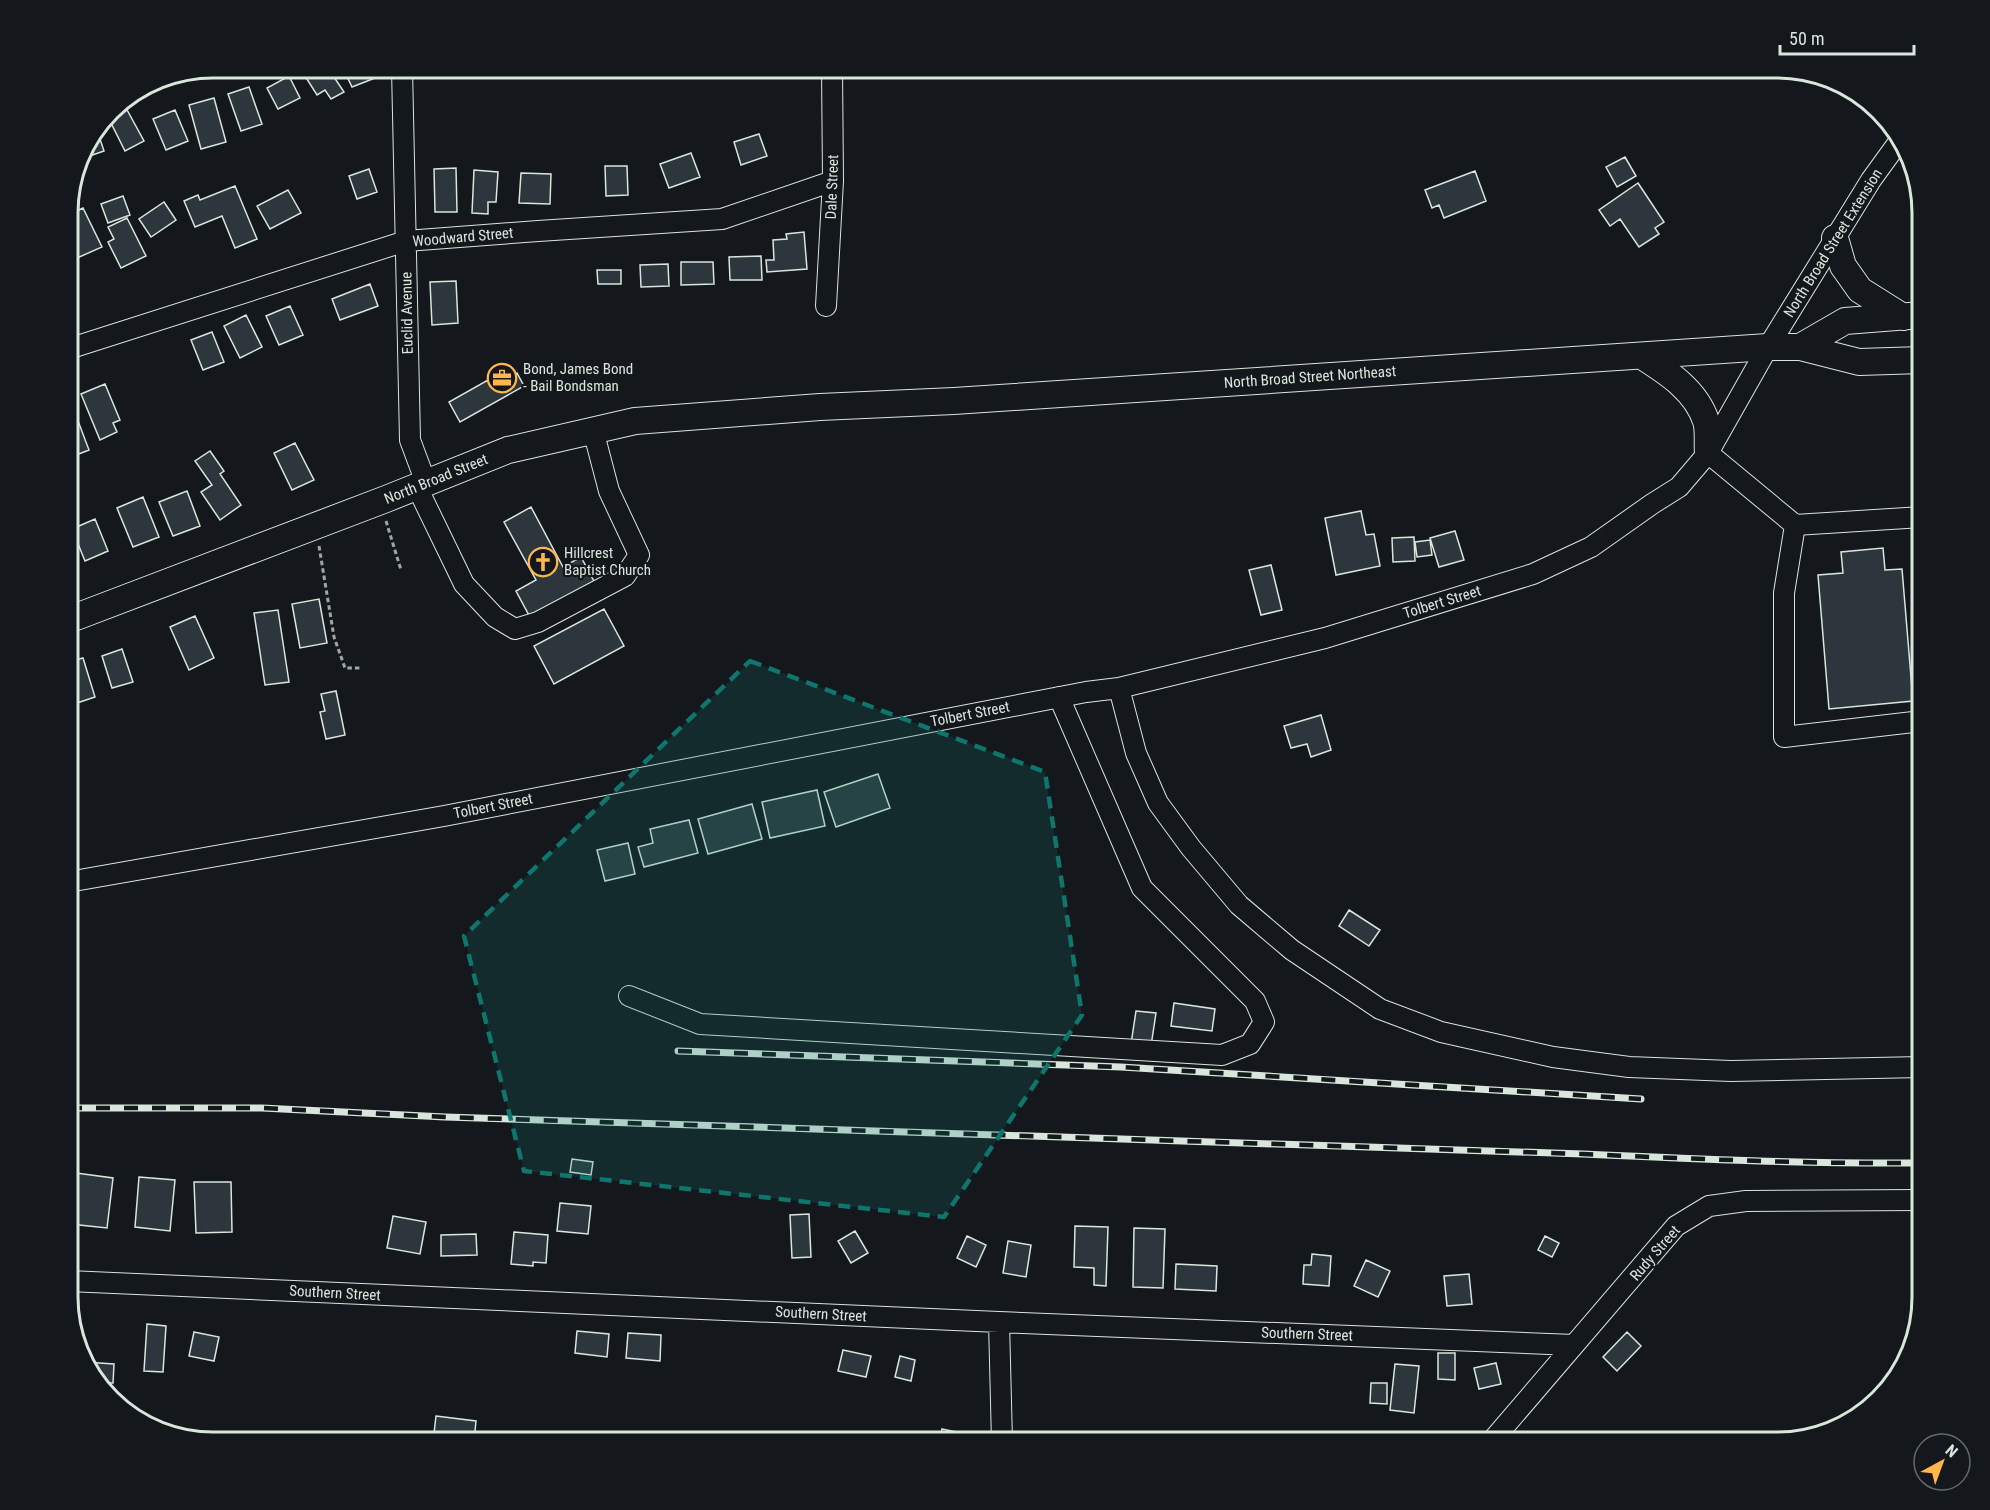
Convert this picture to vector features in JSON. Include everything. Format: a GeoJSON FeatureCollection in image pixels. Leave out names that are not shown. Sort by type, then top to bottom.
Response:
{"type":"FeatureCollection","features":[{"type":"Feature","properties":{"kind":"main road"},"geometry":{"type":"LineString","coordinates":[[1835,238],[1843,266],[1860,290],[1912,316]]}},
{"type":"Feature","properties":{"kind":"main road"},"geometry":{"type":"LineString","coordinates":[[1800,348],[1845,321],[1912,316]]}},
{"type":"Feature","properties":{"kind":"main road","name":"North Broad Street Northeast"},"geometry":{"type":"LineString","coordinates":[[820,407],[954,401],[1768,347],[1800,348],[1859,362],[1912,360]]}},
{"type":"Feature","properties":{"kind":"main road"},"geometry":{"type":"LineString","coordinates":[[1642,356],[1673,376],[1694,397],[1706,421],[1708,453]]}},
{"type":"Feature","properties":{"kind":"main road","name":"North Broad Street"},"geometry":{"type":"LineString","coordinates":[[78,611],[380,502],[508,450],[635,421],[820,407]]}},
{"type":"Feature","properties":{"kind":"street","name":"Euclid Avenue"},"geometry":{"type":"LineString","coordinates":[[402,78],[410,440],[422,485],[464,584],[495,617],[515,628],[538,622],[625,576],[639,555],[609,491],[593,430]]}},
{"type":"Feature","properties":{"kind":"street","name":"Dale Street"},"geometry":{"type":"LineString","coordinates":[[826,306],[833,182],[832,78]]}},
{"type":"Feature","properties":{"kind":"street","name":"North Broad Street Extension"},"geometry":{"type":"LineString","coordinates":[[1768,347],[1871,180],[1894,148]]}},
{"type":"Feature","properties":{"kind":"street","name":"Woodward Street"},"geometry":{"type":"LineString","coordinates":[[78,346],[406,241],[722,219],[833,182]]}},
{"type":"Feature","properties":{"kind":"street","name":"Tolbert Street"},"geometry":{"type":"LineString","coordinates":[[78,880],[444,816],[1059,697],[1119,688],[1325,638],[1533,574],[1591,547],[1679,487],[1708,453],[1768,347]]}},
{"type":"Feature","properties":{"kind":"street"},"geometry":{"type":"LineString","coordinates":[[1708,453],[1795,525],[1912,518]]}},
{"type":"Feature","properties":{"kind":"street"},"geometry":{"type":"LineString","coordinates":[[1795,525],[1784,593],[1784,737],[1912,722]]}},
{"type":"Feature","properties":{"kind":"street"},"geometry":{"type":"LineString","coordinates":[[1119,688],[1136,753],[1158,803],[1191,848],[1239,905],[1292,950],[1380,1009],[1441,1032],[1553,1057],[1629,1066],[1731,1071],[1912,1068]]}},
{"type":"Feature","properties":{"kind":"street"},"geometry":{"type":"LineString","coordinates":[[629,996],[700,1024],[1222,1056],[1250,1044],[1264,1022],[1255,1001],[1142,888],[1059,697]]}},
{"type":"Feature","properties":{"kind":"street","name":"Rudy Street"},"geometry":{"type":"LineString","coordinates":[[1500,1432],[1676,1226],[1709,1206],[1746,1201],[1912,1200]]}},
{"type":"Feature","properties":{"kind":"street","name":"Southern Street"},"geometry":{"type":"LineString","coordinates":[[78,1281],[1574,1345]]}},
{"type":"Feature","properties":{"kind":"street"},"geometry":{"type":"LineString","coordinates":[[999,1322],[1002,1432]]}},
{"type":"Feature","properties":{"kind":"path"},"geometry":{"type":"LineString","coordinates":[[380,502],[401,570]]}},
{"type":"Feature","properties":{"kind":"path"},"geometry":{"type":"LineString","coordinates":[[315,526],[334,637],[345,668],[363,668]]}},
{"type":"Feature","properties":{"kind":"highlighted area"},"geometry":{"type":"Polygon","coordinates":[[[750,661],[1045,772],[1082,1015],[944,1217],[524,1171],[464,936],[750,661]]]}},
{"type":"Feature","properties":{"kind":"building"},"geometry":{"type":"Polygon","coordinates":[[[285,78],[290,78],[300,98],[278,109],[267,88],[285,78]]]}},
{"type":"Feature","properties":{"kind":"building"},"geometry":{"type":"Polygon","coordinates":[[[306,78],[335,78],[344,92],[331,99],[325,90],[317,95],[306,78]]]}},
{"type":"Feature","properties":{"kind":"building"},"geometry":{"type":"Polygon","coordinates":[[[348,78],[375,78],[352,87],[348,78]]]}},
{"type":"Feature","properties":{"kind":"building"},"geometry":{"type":"Polygon","coordinates":[[[249,87],[262,124],[241,131],[228,94],[249,87]]]}},
{"type":"Feature","properties":{"kind":"building"},"geometry":{"type":"Polygon","coordinates":[[[214,98],[226,142],[201,149],[189,105],[214,98]]]}},
{"type":"Feature","properties":{"kind":"building"},"geometry":{"type":"Polygon","coordinates":[[[127,110],[144,141],[125,151],[112,124],[127,110]]]}},
{"type":"Feature","properties":{"kind":"building"},"geometry":{"type":"Polygon","coordinates":[[[175,110],[188,141],[166,150],[153,119],[175,110]]]}},
{"type":"Feature","properties":{"kind":"building"},"geometry":{"type":"Polygon","coordinates":[[[759,134],[767,156],[741,165],[734,142],[759,134]]]}},
{"type":"Feature","properties":{"kind":"building"},"geometry":{"type":"Polygon","coordinates":[[[100,140],[104,151],[91,155],[100,140]]]}},
{"type":"Feature","properties":{"kind":"building"},"geometry":{"type":"Polygon","coordinates":[[[691,153],[700,177],[669,188],[660,164],[691,153]]]}},
{"type":"Feature","properties":{"kind":"building"},"geometry":{"type":"Polygon","coordinates":[[[1625,157],[1636,176],[1617,187],[1606,167],[1625,157]]]}},
{"type":"Feature","properties":{"kind":"building"},"geometry":{"type":"Polygon","coordinates":[[[605,166],[627,166],[628,195],[606,196],[605,166]]]}},
{"type":"Feature","properties":{"kind":"building"},"geometry":{"type":"Polygon","coordinates":[[[456,168],[457,212],[435,212],[434,169],[456,168]]]}},
{"type":"Feature","properties":{"kind":"building"},"geometry":{"type":"Polygon","coordinates":[[[369,169],[377,192],[357,199],[349,176],[369,169]]]}},
{"type":"Feature","properties":{"kind":"building"},"geometry":{"type":"Polygon","coordinates":[[[474,170],[498,172],[496,202],[488,202],[488,214],[472,213],[474,170]]]}},
{"type":"Feature","properties":{"kind":"building"},"geometry":{"type":"Polygon","coordinates":[[[1475,171],[1486,201],[1444,218],[1439,205],[1432,208],[1425,190],[1475,171]]]}},
{"type":"Feature","properties":{"kind":"building"},"geometry":{"type":"Polygon","coordinates":[[[521,173],[551,174],[550,204],[519,203],[521,173]]]}},
{"type":"Feature","properties":{"kind":"building"},"geometry":{"type":"Polygon","coordinates":[[[1638,183],[1664,222],[1655,228],[1659,234],[1639,247],[1620,219],[1610,226],[1599,210],[1638,183]]]}},
{"type":"Feature","properties":{"kind":"building"},"geometry":{"type":"Polygon","coordinates":[[[235,186],[257,239],[235,248],[222,216],[195,227],[184,201],[198,195],[200,200],[235,186]]]}},
{"type":"Feature","properties":{"kind":"building"},"geometry":{"type":"Polygon","coordinates":[[[288,190],[301,213],[270,229],[257,206],[288,190]]]}},
{"type":"Feature","properties":{"kind":"building"},"geometry":{"type":"Polygon","coordinates":[[[123,196],[130,215],[108,223],[101,204],[123,196]]]}},
{"type":"Feature","properties":{"kind":"building"},"geometry":{"type":"Polygon","coordinates":[[[164,202],[176,220],[151,237],[139,219],[164,202]]]}},
{"type":"Feature","properties":{"kind":"building"},"geometry":{"type":"Polygon","coordinates":[[[83,208],[102,247],[78,258],[78,210],[83,208]]]}},
{"type":"Feature","properties":{"kind":"building"},"geometry":{"type":"Polygon","coordinates":[[[127,218],[146,256],[121,268],[108,242],[114,239],[108,227],[127,218]]]}},
{"type":"Feature","properties":{"kind":"building"},"geometry":{"type":"Polygon","coordinates":[[[804,232],[807,269],[767,272],[766,260],[774,260],[773,240],[787,239],[786,234],[804,232]]]}},
{"type":"Feature","properties":{"kind":"building"},"geometry":{"type":"Polygon","coordinates":[[[761,256],[762,280],[730,280],[729,257],[761,256]]]}},
{"type":"Feature","properties":{"kind":"building"},"geometry":{"type":"Polygon","coordinates":[[[681,262],[713,262],[714,284],[681,285],[681,262]]]}},
{"type":"Feature","properties":{"kind":"building"},"geometry":{"type":"Polygon","coordinates":[[[668,264],[669,286],[641,287],[640,265],[668,264]]]}},
{"type":"Feature","properties":{"kind":"building"},"geometry":{"type":"Polygon","coordinates":[[[597,270],[621,270],[621,284],[598,284],[597,270]]]}},
{"type":"Feature","properties":{"kind":"building"},"geometry":{"type":"Polygon","coordinates":[[[456,281],[458,323],[432,325],[430,282],[456,281]]]}},
{"type":"Feature","properties":{"kind":"building"},"geometry":{"type":"Polygon","coordinates":[[[370,284],[378,306],[340,320],[332,299],[370,284]]]}},
{"type":"Feature","properties":{"kind":"building"},"geometry":{"type":"Polygon","coordinates":[[[290,306],[303,335],[279,345],[266,316],[290,306]]]}},
{"type":"Feature","properties":{"kind":"building"},"geometry":{"type":"Polygon","coordinates":[[[246,315],[262,347],[240,358],[224,326],[246,315]]]}},
{"type":"Feature","properties":{"kind":"building"},"geometry":{"type":"Polygon","coordinates":[[[212,332],[224,362],[203,370],[191,340],[212,332]]]}},
{"type":"Feature","properties":{"kind":"building"},"geometry":{"type":"Polygon","coordinates":[[[517,373],[524,386],[460,422],[449,402],[488,380],[492,387],[517,373]]]}},
{"type":"Feature","properties":{"kind":"building"},"geometry":{"type":"Polygon","coordinates":[[[105,384],[120,420],[113,423],[117,432],[100,440],[81,394],[105,384]]]}},
{"type":"Feature","properties":{"kind":"building"},"geometry":{"type":"Polygon","coordinates":[[[78,421],[89,450],[78,454],[78,421]]]}},
{"type":"Feature","properties":{"kind":"building"},"geometry":{"type":"Polygon","coordinates":[[[295,443],[314,480],[292,490],[274,453],[295,443]]]}},
{"type":"Feature","properties":{"kind":"building"},"geometry":{"type":"Polygon","coordinates":[[[210,451],[224,471],[220,474],[241,505],[220,520],[201,492],[212,485],[195,461],[210,451]]]}},
{"type":"Feature","properties":{"kind":"building"},"geometry":{"type":"Polygon","coordinates":[[[187,491],[200,526],[173,536],[159,502],[187,491]]]}},
{"type":"Feature","properties":{"kind":"building"},"geometry":{"type":"Polygon","coordinates":[[[143,497],[159,537],[133,547],[117,508],[143,497]]]}},
{"type":"Feature","properties":{"kind":"building","name":"Hillcrest Baptist Church"},"geometry":{"type":"Polygon","coordinates":[[[531,507],[563,567],[581,557],[596,585],[531,619],[516,591],[536,580],[504,522],[531,507]]]}},
{"type":"Feature","properties":{"kind":"building"},"geometry":{"type":"Polygon","coordinates":[[[1361,511],[1366,535],[1374,534],[1380,566],[1336,575],[1325,518],[1361,511]]]}},
{"type":"Feature","properties":{"kind":"building"},"geometry":{"type":"Polygon","coordinates":[[[95,519],[108,551],[85,561],[78,544],[78,526],[95,519]]]}},
{"type":"Feature","properties":{"kind":"building"},"geometry":{"type":"Polygon","coordinates":[[[1455,531],[1464,560],[1439,567],[1430,538],[1455,531]]]}},
{"type":"Feature","properties":{"kind":"building"},"geometry":{"type":"Polygon","coordinates":[[[1414,537],[1415,561],[1393,562],[1392,538],[1414,537]]]}},
{"type":"Feature","properties":{"kind":"building"},"geometry":{"type":"Polygon","coordinates":[[[1430,540],[1432,555],[1417,557],[1415,542],[1430,540]]]}},
{"type":"Feature","properties":{"kind":"building"},"geometry":{"type":"Polygon","coordinates":[[[1883,548],[1885,570],[1902,569],[1912,701],[1829,709],[1818,575],[1843,573],[1841,552],[1883,548]]]}},
{"type":"Feature","properties":{"kind":"building"},"geometry":{"type":"Polygon","coordinates":[[[1271,565],[1282,610],[1261,615],[1249,570],[1271,565]]]}},
{"type":"Feature","properties":{"kind":"building"},"geometry":{"type":"Polygon","coordinates":[[[319,599],[327,643],[300,648],[292,604],[319,599]]]}},
{"type":"Feature","properties":{"kind":"building"},"geometry":{"type":"Polygon","coordinates":[[[604,609],[624,646],[554,684],[534,646],[604,609]]]}},
{"type":"Feature","properties":{"kind":"building"},"geometry":{"type":"Polygon","coordinates":[[[278,610],[289,682],[265,685],[254,613],[278,610]]]}},
{"type":"Feature","properties":{"kind":"building"},"geometry":{"type":"Polygon","coordinates":[[[195,616],[214,658],[189,670],[170,627],[195,616]]]}},
{"type":"Feature","properties":{"kind":"building"},"geometry":{"type":"Polygon","coordinates":[[[122,649],[133,682],[112,688],[102,656],[122,649]]]}},
{"type":"Feature","properties":{"kind":"building"},"geometry":{"type":"Polygon","coordinates":[[[83,658],[95,697],[78,703],[78,659],[83,658]]]}},
{"type":"Feature","properties":{"kind":"building"},"geometry":{"type":"Polygon","coordinates":[[[336,691],[345,735],[326,739],[320,712],[325,711],[321,694],[336,691]]]}},
{"type":"Feature","properties":{"kind":"building"},"geometry":{"type":"Polygon","coordinates":[[[1321,715],[1331,750],[1311,757],[1307,744],[1291,748],[1284,726],[1321,715]]]}},
{"type":"Feature","properties":{"kind":"building"},"geometry":{"type":"Polygon","coordinates":[[[878,774],[890,808],[836,827],[824,792],[878,774]]]}},
{"type":"Feature","properties":{"kind":"building"},"geometry":{"type":"Polygon","coordinates":[[[817,790],[825,826],[770,838],[762,802],[817,790]]]}},
{"type":"Feature","properties":{"kind":"building"},"geometry":{"type":"Polygon","coordinates":[[[752,804],[762,839],[708,854],[698,819],[752,804]]]}},
{"type":"Feature","properties":{"kind":"building"},"geometry":{"type":"Polygon","coordinates":[[[689,820],[698,853],[644,867],[638,847],[653,843],[650,829],[689,820]]]}},
{"type":"Feature","properties":{"kind":"building"},"geometry":{"type":"Polygon","coordinates":[[[628,843],[635,874],[605,881],[597,850],[628,843]]]}},
{"type":"Feature","properties":{"kind":"building"},"geometry":{"type":"Polygon","coordinates":[[[1349,910],[1380,930],[1369,946],[1339,926],[1349,910]]]}},
{"type":"Feature","properties":{"kind":"building"},"geometry":{"type":"Polygon","coordinates":[[[1174,1003],[1215,1009],[1212,1031],[1171,1026],[1174,1003]]]}},
{"type":"Feature","properties":{"kind":"building"},"geometry":{"type":"Polygon","coordinates":[[[1136,1011],[1156,1013],[1151,1046],[1131,1044],[1136,1011]]]}},
{"type":"Feature","properties":{"kind":"building"},"geometry":{"type":"Polygon","coordinates":[[[572,1159],[593,1162],[591,1175],[570,1172],[572,1159]]]}},
{"type":"Feature","properties":{"kind":"building"},"geometry":{"type":"Polygon","coordinates":[[[78,1173],[113,1178],[107,1228],[78,1225],[78,1173]]]}},
{"type":"Feature","properties":{"kind":"building"},"geometry":{"type":"Polygon","coordinates":[[[139,1177],[175,1180],[170,1231],[135,1227],[139,1177]]]}},
{"type":"Feature","properties":{"kind":"building"},"geometry":{"type":"Polygon","coordinates":[[[194,1182],[231,1182],[232,1232],[196,1233],[194,1182]]]}},
{"type":"Feature","properties":{"kind":"building"},"geometry":{"type":"Polygon","coordinates":[[[560,1203],[591,1206],[588,1234],[557,1231],[560,1203]]]}},
{"type":"Feature","properties":{"kind":"building"},"geometry":{"type":"Polygon","coordinates":[[[809,1214],[811,1257],[792,1258],[790,1215],[809,1214]]]}},
{"type":"Feature","properties":{"kind":"building"},"geometry":{"type":"Polygon","coordinates":[[[393,1216],[426,1222],[420,1254],[387,1248],[393,1216]]]}},
{"type":"Feature","properties":{"kind":"building"},"geometry":{"type":"Polygon","coordinates":[[[1075,1226],[1108,1227],[1106,1286],[1094,1285],[1094,1268],[1074,1267],[1075,1226]]]}},
{"type":"Feature","properties":{"kind":"building"},"geometry":{"type":"Polygon","coordinates":[[[1134,1228],[1165,1229],[1163,1288],[1133,1287],[1134,1228]]]}},
{"type":"Feature","properties":{"kind":"building"},"geometry":{"type":"Polygon","coordinates":[[[855,1231],[868,1253],[851,1263],[838,1241],[855,1231]]]}},
{"type":"Feature","properties":{"kind":"building"},"geometry":{"type":"Polygon","coordinates":[[[514,1232],[548,1235],[546,1263],[533,1262],[533,1266],[511,1264],[514,1232]]]}},
{"type":"Feature","properties":{"kind":"building"},"geometry":{"type":"Polygon","coordinates":[[[476,1234],[477,1255],[441,1256],[441,1235],[476,1234]]]}},
{"type":"Feature","properties":{"kind":"building"},"geometry":{"type":"Polygon","coordinates":[[[967,1236],[986,1245],[976,1267],[957,1258],[967,1236]]]}},
{"type":"Feature","properties":{"kind":"building"},"geometry":{"type":"Polygon","coordinates":[[[1545,1236],[1559,1243],[1552,1257],[1538,1250],[1545,1236]]]}},
{"type":"Feature","properties":{"kind":"building"},"geometry":{"type":"Polygon","coordinates":[[[1008,1241],[1031,1245],[1026,1277],[1003,1273],[1008,1241]]]}},
{"type":"Feature","properties":{"kind":"building"},"geometry":{"type":"Polygon","coordinates":[[[1312,1254],[1331,1256],[1329,1286],[1303,1284],[1304,1265],[1311,1265],[1312,1254]]]}},
{"type":"Feature","properties":{"kind":"building"},"geometry":{"type":"Polygon","coordinates":[[[1366,1260],[1390,1271],[1378,1297],[1354,1286],[1366,1260]]]}},
{"type":"Feature","properties":{"kind":"building"},"geometry":{"type":"Polygon","coordinates":[[[1176,1264],[1217,1266],[1216,1291],[1175,1289],[1176,1264]]]}},
{"type":"Feature","properties":{"kind":"building"},"geometry":{"type":"Polygon","coordinates":[[[1469,1274],[1472,1304],[1447,1306],[1444,1276],[1469,1274]]]}},
{"type":"Feature","properties":{"kind":"building"},"geometry":{"type":"Polygon","coordinates":[[[147,1324],[166,1326],[163,1372],[144,1371],[147,1324]]]}},
{"type":"Feature","properties":{"kind":"building"},"geometry":{"type":"Polygon","coordinates":[[[577,1331],[609,1334],[607,1357],[575,1353],[577,1331]]]}},
{"type":"Feature","properties":{"kind":"building"},"geometry":{"type":"Polygon","coordinates":[[[194,1332],[219,1337],[214,1361],[189,1356],[194,1332]]]}},
{"type":"Feature","properties":{"kind":"building"},"geometry":{"type":"Polygon","coordinates":[[[1627,1332],[1641,1346],[1617,1371],[1603,1357],[1627,1332]]]}},
{"type":"Feature","properties":{"kind":"building"},"geometry":{"type":"Polygon","coordinates":[[[628,1333],[661,1335],[660,1361],[626,1358],[628,1333]]]}},
{"type":"Feature","properties":{"kind":"building"},"geometry":{"type":"Polygon","coordinates":[[[843,1350],[871,1356],[866,1377],[838,1371],[843,1350]]]}},
{"type":"Feature","properties":{"kind":"building"},"geometry":{"type":"Polygon","coordinates":[[[1438,1353],[1455,1353],[1455,1380],[1438,1379],[1438,1353]]]}},
{"type":"Feature","properties":{"kind":"building"},"geometry":{"type":"Polygon","coordinates":[[[900,1356],[915,1360],[911,1381],[895,1377],[900,1356]]]}},
{"type":"Feature","properties":{"kind":"building"},"geometry":{"type":"Polygon","coordinates":[[[95,1363],[114,1364],[113,1383],[109,1383],[95,1363]]]}},
{"type":"Feature","properties":{"kind":"building"},"geometry":{"type":"Polygon","coordinates":[[[1496,1363],[1501,1384],[1479,1389],[1474,1368],[1496,1363]]]}},
{"type":"Feature","properties":{"kind":"building"},"geometry":{"type":"Polygon","coordinates":[[[1395,1364],[1419,1366],[1414,1413],[1390,1410],[1395,1364]]]}},
{"type":"Feature","properties":{"kind":"building"},"geometry":{"type":"Polygon","coordinates":[[[1371,1383],[1387,1383],[1387,1404],[1370,1403],[1371,1383]]]}},
{"type":"Feature","properties":{"kind":"building"},"geometry":{"type":"Polygon","coordinates":[[[436,1416],[476,1421],[475,1432],[434,1432],[436,1416]]]}},
{"type":"Feature","properties":{"kind":"building"},"geometry":{"type":"Polygon","coordinates":[[[942,1429],[957,1432],[941,1432],[942,1429]]]}},
{"type":"Feature","properties":{"kind":"railway"},"geometry":{"type":"LineString","coordinates":[[678,1051],[1121,1067],[1641,1099]]}},
{"type":"Feature","properties":{"kind":"railway"},"geometry":{"type":"LineString","coordinates":[[78,1108],[262,1108],[445,1117],[1752,1161],[1912,1163]]}},
{"type":"Feature","properties":{"kind":"place","name":"Bond, James Bond - Bail Bondsman"},"geometry":{"type":"Point","coordinates":[502,378]}},
{"type":"Feature","properties":{"kind":"place","name":"Hillcrest Baptist Church"},"geometry":{"type":"Point","coordinates":[543,562]}}]}
